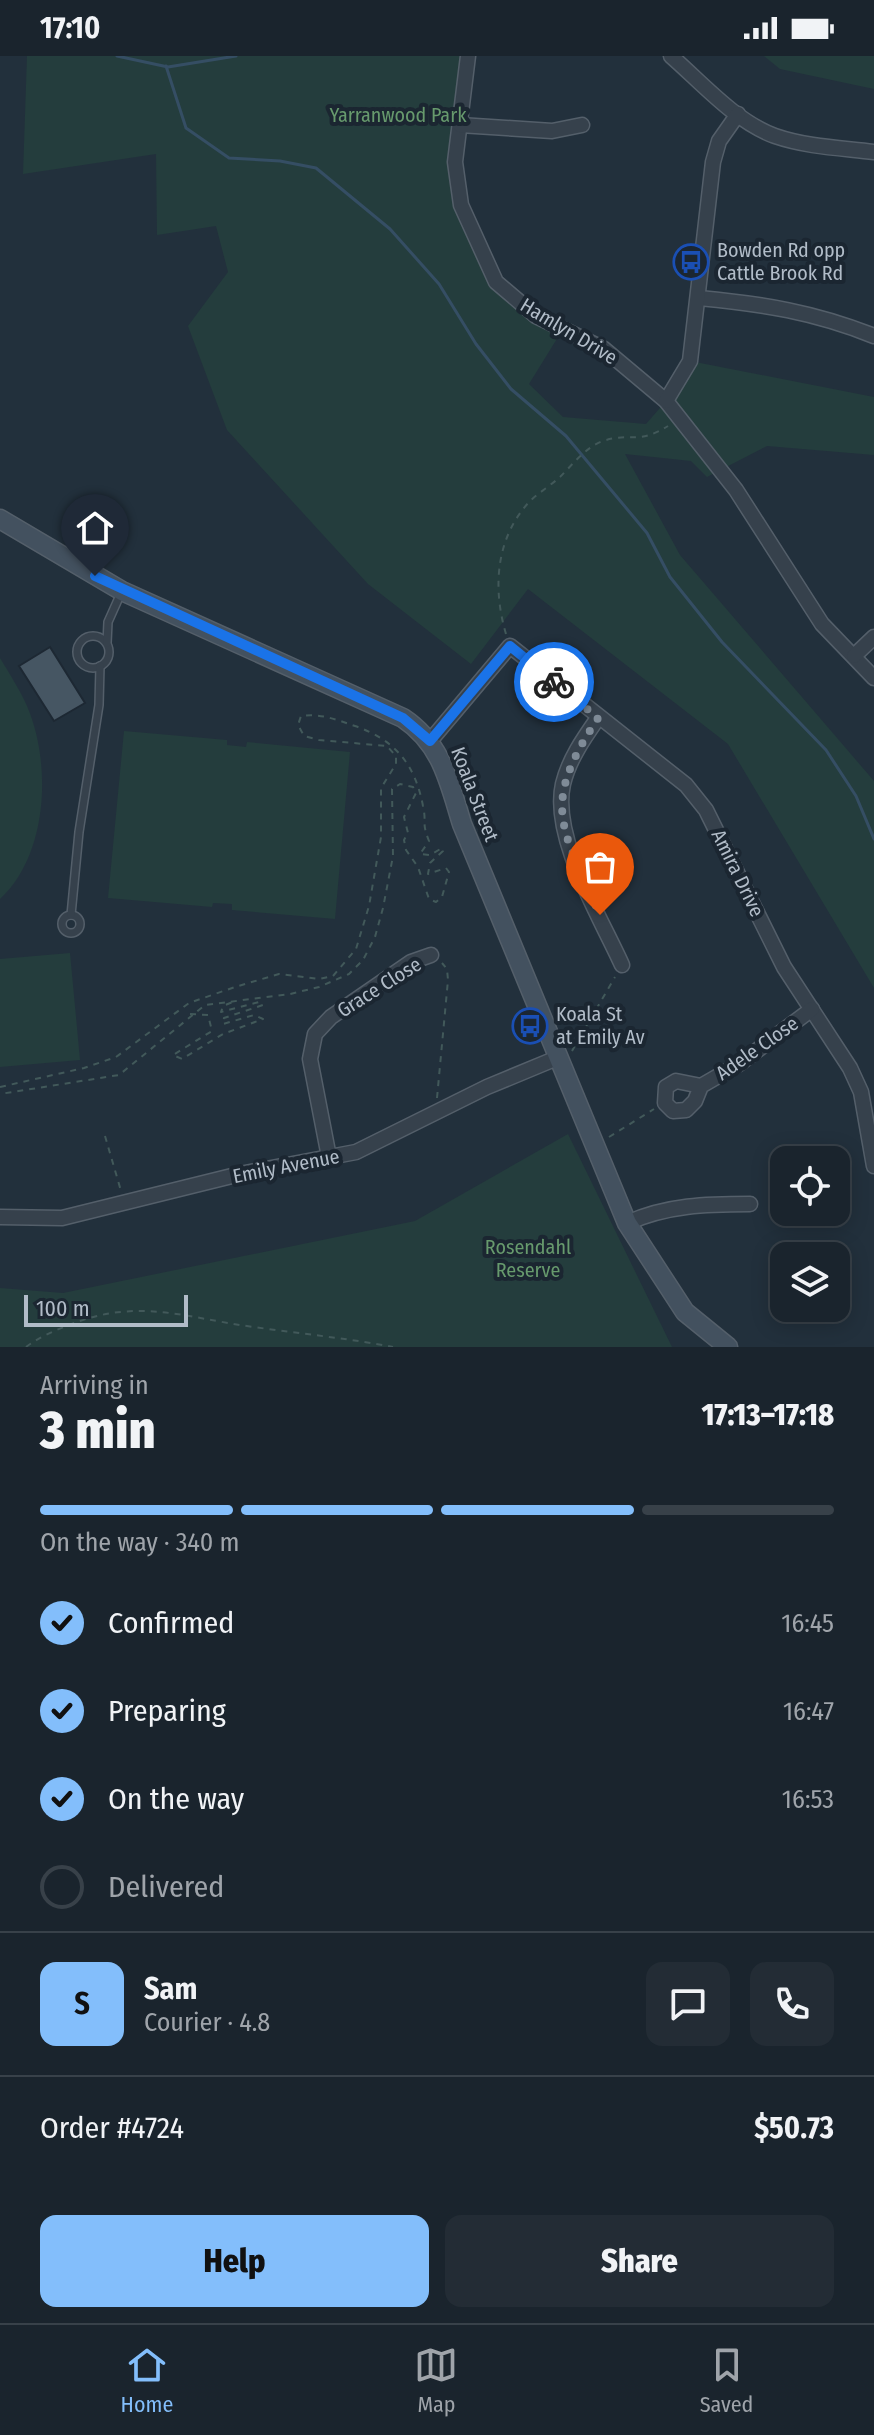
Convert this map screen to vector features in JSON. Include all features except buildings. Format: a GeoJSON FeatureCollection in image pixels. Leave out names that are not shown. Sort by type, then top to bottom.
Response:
{"type":"FeatureCollection","features":[{"type":"Feature","properties":{"kind":"street","name":"Hamlyn Drive"},"geometry":{"type":"LineString","coordinates":[[468,56],[455,162],[461,205],[496,282],[536,316],[604,349],[666,401],[736,490],[822,624],[874,678]]}},
{"type":"Feature","properties":{"kind":"street"},"geometry":{"type":"LineString","coordinates":[[671,56],[738,114],[772,135],[806,145],[874,152]]}},
{"type":"Feature","properties":{"kind":"street"},"geometry":{"type":"LineString","coordinates":[[666,401],[690,361],[713,162],[719,141],[738,114]]}},
{"type":"Feature","properties":{"kind":"street"},"geometry":{"type":"LineString","coordinates":[[460,125],[552,131],[582,125]]}},
{"type":"Feature","properties":{"kind":"street"},"geometry":{"type":"LineString","coordinates":[[699,298],[783,307],[823,316],[874,336]]}},
{"type":"Feature","properties":{"kind":"street","name":"Koala Street"},"geometry":{"type":"LineString","coordinates":[[0,519],[122,591],[389,712],[411,724],[430,741],[443,762],[462,824],[627,1223],[685,1312],[728,1347]]}},
{"type":"Feature","properties":{"kind":"street"},"geometry":{"type":"LineString","coordinates":[[854,656],[874,637]]}},
{"type":"Feature","properties":{"kind":"street"},"geometry":{"type":"LineString","coordinates":[[430,741],[510,646]]}},
{"type":"Feature","properties":{"kind":"street","name":"Amira Drive"},"geometry":{"type":"LineString","coordinates":[[510,646],[598,718],[666,768],[697,798],[717,829],[784,967],[850,1068],[861,1092],[874,1166]]}},
{"type":"Feature","properties":{"kind":"street"},"geometry":{"type":"LineString","coordinates":[[598,718],[568,767],[561,809],[567,840],[622,965]]}},
{"type":"Feature","properties":{"kind":"street","name":"Grace Close"},"geometry":{"type":"LineString","coordinates":[[329,1157],[310,1059],[315,1034],[331,1017],[399,970],[431,955]]}},
{"type":"Feature","properties":{"kind":"street","name":"Adele Close"},"geometry":{"type":"LineString","coordinates":[[701,1086],[676,1081],[666,1087],[665,1103],[673,1111],[686,1110],[695,1101],[701,1086],[739,1064],[812,1009]]}},
{"type":"Feature","properties":{"kind":"street","name":"Emily Avenue"},"geometry":{"type":"LineString","coordinates":[[0,1217],[62,1218],[376,1144],[436,1112],[557,1058]]}},
{"type":"Feature","properties":{"kind":"street"},"geometry":{"type":"LineString","coordinates":[[627,1223],[663,1210],[750,1204]]}},
{"type":"Feature","properties":{"kind":"lane"},"geometry":{"type":"LineString","coordinates":[[71,915],[79,832],[99,705],[97,683],[100,666],[107,658],[108,622],[122,591]]}},
{"type":"Feature","properties":{"kind":"lane"},"geometry":{"type":"LineString","coordinates":[[97,683],[78,659],[76,650],[80,641],[108,622]]}},
{"type":"Feature","properties":{"kind":"lane"},"geometry":{"type":"LineString","coordinates":[[89,636],[99,637],[107,643]]}},
{"type":"Feature","properties":{"kind":"lane"},"geometry":{"type":"LineString","coordinates":[[85,666],[100,666]]}},
{"type":"Feature","properties":{"kind":"path"},"geometry":{"type":"LineString","coordinates":[[510,646],[500,613],[498,574],[503,543],[532,499],[600,441],[652,436],[679,418]]}},
{"type":"Feature","properties":{"kind":"path"},"geometry":{"type":"LineString","coordinates":[[0,1087],[84,1068],[116,1057],[189,1003],[235,987],[279,974],[319,979],[333,976],[356,949],[369,906],[375,882],[373,867],[381,837],[381,788],[396,764],[396,756],[387,746],[304,736],[298,725],[301,716],[316,714],[386,739],[399,750],[422,801],[422,830],[429,841],[420,854],[430,855],[442,848],[443,851],[426,869],[428,874],[446,868],[449,872],[442,897],[436,902],[429,899],[418,867],[406,850],[404,817],[416,793],[413,787],[400,784],[392,789],[393,856],[383,908],[375,937],[363,960],[349,974],[319,987],[205,1005],[189,1014],[119,1075],[0,1094]]}},
{"type":"Feature","properties":{"kind":"path"},"geometry":{"type":"LineString","coordinates":[[431,955],[447,969],[448,980],[436,1112]]}},
{"type":"Feature","properties":{"kind":"path"},"geometry":{"type":"LineString","coordinates":[[557,1058],[577,1048],[622,965]]}},
{"type":"Feature","properties":{"kind":"path"},"geometry":{"type":"LineString","coordinates":[[189,1014],[208,1015],[212,1031],[173,1055],[182,1059],[223,1034],[263,1019],[254,1015],[223,1024],[224,1018],[263,1005],[259,1002],[245,1004],[221,1012],[223,1006],[240,999]]}},
{"type":"Feature","properties":{"kind":"path"},"geometry":{"type":"LineString","coordinates":[[593,1144],[665,1103]]}},
{"type":"Feature","properties":{"kind":"path"},"geometry":{"type":"LineString","coordinates":[[105,1136],[125,1203]]}},
{"type":"Feature","properties":{"kind":"path"},"geometry":{"type":"LineString","coordinates":[[26,1347],[36,1339],[83,1320],[131,1308],[168,1310],[253,1327],[337,1336],[393,1347]]}},
{"type":"Feature","properties":{"kind":"green space","name":"Yarranwood Park"},"geometry":{"type":"Polygon","coordinates":[[[27,56],[468,56],[460,125],[461,205],[496,282],[563,329],[529,384],[563,417],[646,424],[666,401],[690,361],[874,397],[874,455],[767,446],[707,477],[691,461],[625,454],[680,555],[874,781],[874,988],[728,744],[528,589],[471,664],[368,584],[227,430],[188,326],[228,272],[216,226],[157,235],[156,154],[23,174],[27,56]]]}},
{"type":"Feature","properties":{"kind":"green space"},"geometry":{"type":"Polygon","coordinates":[[[764,56],[874,56],[874,89],[780,69],[764,56]]]}},
{"type":"Feature","properties":{"kind":"green space"},"geometry":{"type":"Polygon","coordinates":[[[0,658],[24,700],[35,729],[42,781],[41,808],[28,858],[16,880],[0,899],[0,658]]]}},
{"type":"Feature","properties":{"kind":"green space"},"geometry":{"type":"Polygon","coordinates":[[[124,731],[227,740],[227,745],[246,747],[247,742],[350,752],[335,919],[232,910],[232,904],[213,903],[212,907],[108,898],[124,731]]]}},
{"type":"Feature","properties":{"kind":"green space"},"geometry":{"type":"Polygon","coordinates":[[[70,953],[80,1060],[0,1067],[0,959],[70,953]]]}},
{"type":"Feature","properties":{"kind":"green space","name":"Rosendahl Reserve"},"geometry":{"type":"Polygon","coordinates":[[[568,1134],[672,1347],[0,1347],[0,1288],[63,1293],[415,1221],[568,1134]]]}},
{"type":"Feature","properties":{"kind":"waterway"},"geometry":{"type":"LineString","coordinates":[[117,56],[168,67],[236,56]]}},
{"type":"Feature","properties":{"kind":"waterway"},"geometry":{"type":"LineString","coordinates":[[166,66],[186,128],[229,158],[280,161],[316,168],[390,229],[439,284],[476,344],[511,389],[566,436],[647,533],[670,577],[722,642],[826,750],[856,796],[874,839]]}},
{"type":"Feature","properties":{"kind":"way so far"},"geometry":{"type":"LineString","coordinates":[[554,682],[598,718],[568,767],[561,809],[567,840],[600,915]]}},
{"type":"Feature","properties":{"kind":"place","name":"Bowden Rd opp Cattle Brook Rd"},"geometry":{"type":"Point","coordinates":[691,262]}},
{"type":"Feature","properties":{"kind":"place","name":"Koala St at Emily Av"},"geometry":{"type":"Point","coordinates":[530,1026]}},
{"type":"Feature","properties":{"kind":"route"},"geometry":{"type":"LineString","coordinates":[[95,576],[403,718],[430,741],[510,646],[554,682]]}}]}
